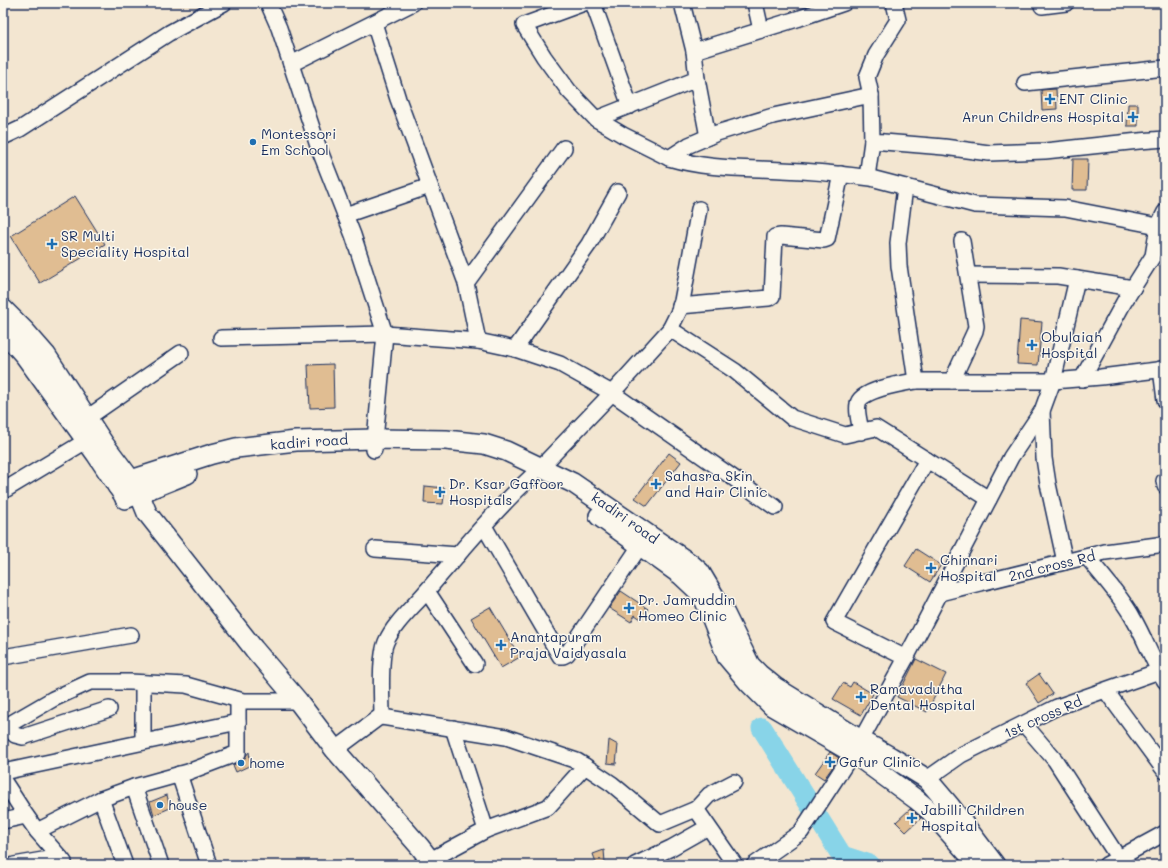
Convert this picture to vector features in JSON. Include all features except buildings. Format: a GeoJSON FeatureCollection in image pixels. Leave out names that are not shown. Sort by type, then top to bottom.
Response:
{"type":"FeatureCollection","features":[{"type":"Feature","properties":{"kind":"main road"},"geometry":{"type":"LineString","coordinates":[[3,309],[11,337],[86,441],[128,489],[254,649],[298,701],[335,750],[420,847],[428,863]]}},
{"type":"Feature","properties":{"kind":"main road"},"geometry":{"type":"LineString","coordinates":[[11,337],[46,355],[104,444],[128,489]]}},
{"type":"Feature","properties":{"kind":"main road","name":"kadiri road"},"geometry":{"type":"LineString","coordinates":[[128,489],[196,470],[248,457],[267,454],[374,444],[446,440],[484,444],[506,451],[537,471],[552,485],[573,497],[681,575],[706,601],[727,657],[748,682],[772,706],[857,746],[891,757],[927,779],[950,806],[995,865]]}},
{"type":"Feature","properties":{"kind":"main road","name":"kadiri road"},"geometry":{"type":"LineString","coordinates":[[537,471],[573,483],[691,564],[700,572],[725,614],[750,665],[776,687],[857,746]]}},
{"type":"Feature","properties":{"kind":"main road"},"geometry":{"type":"LineString","coordinates":[[857,746],[930,811],[978,865]]}},
{"type":"Feature","properties":{"kind":"street"},"geometry":{"type":"LineString","coordinates":[[3,136],[20,129],[169,33],[224,3]]}},
{"type":"Feature","properties":{"kind":"street"},"geometry":{"type":"LineString","coordinates":[[268,3],[279,28],[318,146],[353,235],[385,334],[374,444]]}},
{"type":"Feature","properties":{"kind":"street"},"geometry":{"type":"LineString","coordinates":[[291,64],[413,3]]}},
{"type":"Feature","properties":{"kind":"street"},"geometry":{"type":"LineString","coordinates":[[584,3],[524,25],[544,57],[569,91],[596,119],[623,135],[669,158],[707,167],[841,174],[889,182],[975,205],[1065,208],[1158,226]]}},
{"type":"Feature","properties":{"kind":"street"},"geometry":{"type":"LineString","coordinates":[[593,3],[630,106]]}},
{"type":"Feature","properties":{"kind":"street"},"geometry":{"type":"LineString","coordinates":[[682,3],[694,51],[697,79],[708,137]]}},
{"type":"Feature","properties":{"kind":"street"},"geometry":{"type":"LineString","coordinates":[[754,3],[761,30]]}},
{"type":"Feature","properties":{"kind":"street"},"geometry":{"type":"LineString","coordinates":[[694,51],[844,3]]}},
{"type":"Feature","properties":{"kind":"street"},"geometry":{"type":"LineString","coordinates":[[869,178],[872,141],[871,95],[867,77],[876,55],[898,20],[894,3]]}},
{"type":"Feature","properties":{"kind":"street"},"geometry":{"type":"LineString","coordinates":[[1042,6],[1066,3]]}},
{"type":"Feature","properties":{"kind":"street"},"geometry":{"type":"LineString","coordinates":[[374,23],[398,99],[466,283],[478,341]]}},
{"type":"Feature","properties":{"kind":"street"},"geometry":{"type":"LineString","coordinates":[[1025,84],[1165,68]]}},
{"type":"Feature","properties":{"kind":"street"},"geometry":{"type":"LineString","coordinates":[[596,119],[697,79]]}},
{"type":"Feature","properties":{"kind":"street"},"geometry":{"type":"LineString","coordinates":[[669,158],[689,145],[708,137],[773,116],[871,95]]}},
{"type":"Feature","properties":{"kind":"street"},"geometry":{"type":"LineString","coordinates":[[872,141],[944,147],[989,153],[1045,152],[1165,139]]}},
{"type":"Feature","properties":{"kind":"street"},"geometry":{"type":"LineString","coordinates":[[466,283],[564,148]]}},
{"type":"Feature","properties":{"kind":"street"},"geometry":{"type":"LineString","coordinates":[[680,306],[769,298],[772,296],[776,237],[827,239],[841,174]]}},
{"type":"Feature","properties":{"kind":"street"},"geometry":{"type":"LineString","coordinates":[[345,215],[430,186]]}},
{"type":"Feature","properties":{"kind":"street"},"geometry":{"type":"LineString","coordinates":[[905,187],[898,243],[899,266],[916,381]]}},
{"type":"Feature","properties":{"kind":"street"},"geometry":{"type":"LineString","coordinates":[[515,349],[585,251],[618,192]]}},
{"type":"Feature","properties":{"kind":"street"},"geometry":{"type":"LineString","coordinates":[[382,717],[383,654],[386,642],[395,627],[484,526],[612,393],[670,329],[680,306],[699,209]]}},
{"type":"Feature","properties":{"kind":"street"},"geometry":{"type":"LineString","coordinates":[[1082,378],[1152,256],[1159,250],[1158,226],[1165,212]]}},
{"type":"Feature","properties":{"kind":"street"},"geometry":{"type":"LineString","coordinates":[[952,381],[976,326],[962,241]]}},
{"type":"Feature","properties":{"kind":"street"},"geometry":{"type":"LineString","coordinates":[[968,275],[1058,276],[1133,288]]}},
{"type":"Feature","properties":{"kind":"street"},"geometry":{"type":"LineString","coordinates":[[754,865],[801,832],[857,746],[906,658],[1011,457],[1042,411],[1053,381],[1077,279]]}},
{"type":"Feature","properties":{"kind":"street"},"geometry":{"type":"LineString","coordinates":[[670,329],[735,372],[792,418],[845,435],[876,428],[988,499]]}},
{"type":"Feature","properties":{"kind":"street"},"geometry":{"type":"LineString","coordinates":[[221,338],[385,334],[478,341],[515,349],[560,364],[612,393],[775,507]]}},
{"type":"Feature","properties":{"kind":"street"},"geometry":{"type":"LineString","coordinates":[[87,418],[181,354]]}},
{"type":"Feature","properties":{"kind":"street"},"geometry":{"type":"LineString","coordinates":[[860,432],[858,404],[860,398],[864,395],[891,386],[916,381],[1053,381],[1163,369],[1165,400]]}},
{"type":"Feature","properties":{"kind":"street"},"geometry":{"type":"LineString","coordinates":[[1042,411],[1044,458],[1048,484],[1065,562]]}},
{"type":"Feature","properties":{"kind":"street"},"geometry":{"type":"LineString","coordinates":[[3,491],[86,441]]}},
{"type":"Feature","properties":{"kind":"street"},"geometry":{"type":"LineString","coordinates":[[906,658],[834,622],[927,460]]}},
{"type":"Feature","properties":{"kind":"street"},"geometry":{"type":"LineString","coordinates":[[484,526],[560,656],[567,654],[640,546]]}},
{"type":"Feature","properties":{"kind":"street","name":"2nd cross Rd"},"geometry":{"type":"LineString","coordinates":[[940,593],[1105,552],[1165,544]]}},
{"type":"Feature","properties":{"kind":"street"},"geometry":{"type":"LineString","coordinates":[[375,549],[458,555]]}},
{"type":"Feature","properties":{"kind":"street"},"geometry":{"type":"LineString","coordinates":[[1087,557],[1118,596],[1133,618],[1163,673]]}},
{"type":"Feature","properties":{"kind":"street"},"geometry":{"type":"LineString","coordinates":[[427,591],[475,664]]}},
{"type":"Feature","properties":{"kind":"street"},"geometry":{"type":"LineString","coordinates":[[3,658],[131,635]]}},
{"type":"Feature","properties":{"kind":"street","name":"1st cross Rd"},"geometry":{"type":"LineString","coordinates":[[927,779],[961,755],[1057,707],[1106,690],[1163,673]]}},
{"type":"Feature","properties":{"kind":"street"},"geometry":{"type":"LineString","coordinates":[[109,709],[23,737],[16,735],[5,727],[53,699],[90,682],[186,685],[243,701],[298,701]]}},
{"type":"Feature","properties":{"kind":"street"},"geometry":{"type":"LineString","coordinates":[[143,683],[143,742]]}},
{"type":"Feature","properties":{"kind":"street"},"geometry":{"type":"LineString","coordinates":[[1106,690],[1165,771]]}},
{"type":"Feature","properties":{"kind":"street"},"geometry":{"type":"LineString","coordinates":[[38,831],[101,799],[238,753],[238,700]]}},
{"type":"Feature","properties":{"kind":"street"},"geometry":{"type":"LineString","coordinates":[[335,750],[378,718],[382,717],[506,737],[577,761],[612,784],[660,824],[696,809],[709,795],[734,782]]}},
{"type":"Feature","properties":{"kind":"street"},"geometry":{"type":"LineString","coordinates":[[3,772],[238,722]]}},
{"type":"Feature","properties":{"kind":"street"},"geometry":{"type":"LineString","coordinates":[[1024,724],[1054,760],[1116,863],[1165,833]]}},
{"type":"Feature","properties":{"kind":"street"},"geometry":{"type":"LineString","coordinates":[[453,728],[486,830]]}},
{"type":"Feature","properties":{"kind":"street"},"geometry":{"type":"LineString","coordinates":[[428,863],[486,830],[548,807],[585,766]]}},
{"type":"Feature","properties":{"kind":"street"},"geometry":{"type":"LineString","coordinates":[[179,774],[209,865]]}},
{"type":"Feature","properties":{"kind":"street"},"geometry":{"type":"LineString","coordinates":[[3,780],[26,816],[63,861]]}},
{"type":"Feature","properties":{"kind":"street"},"geometry":{"type":"LineString","coordinates":[[134,787],[161,865]]}},
{"type":"Feature","properties":{"kind":"street"},"geometry":{"type":"LineString","coordinates":[[101,799],[125,865]]}},
{"type":"Feature","properties":{"kind":"street"},"geometry":{"type":"LineString","coordinates":[[696,809],[735,865]]}},
{"type":"Feature","properties":{"kind":"street"},"geometry":{"type":"LineString","coordinates":[[3,821],[26,816]]}},
{"type":"Feature","properties":{"kind":"street"},"geometry":{"type":"LineString","coordinates":[[635,865],[671,848],[708,827]]}},
{"type":"Feature","properties":{"kind":"street"},"geometry":{"type":"LineString","coordinates":[[14,865],[63,861]]}},
{"type":"Feature","properties":{"kind":"waterway"},"geometry":{"type":"LineString","coordinates":[[762,728],[842,856],[870,865]]}},
{"type":"Feature","properties":{"kind":"place","name":"ENT Clinic"},"geometry":{"type":"Point","coordinates":[1050,99]}},
{"type":"Feature","properties":{"kind":"place","name":"Arun Childrens Hospital"},"geometry":{"type":"Point","coordinates":[1133,117]}},
{"type":"Feature","properties":{"kind":"place","name":"Montessori Em School"},"geometry":{"type":"Point","coordinates":[253,142]}},
{"type":"Feature","properties":{"kind":"place","name":"SR Multi Speciality Hospital"},"geometry":{"type":"Point","coordinates":[52,244]}},
{"type":"Feature","properties":{"kind":"place","name":"Obulaiah Hospital"},"geometry":{"type":"Point","coordinates":[1032,345]}},
{"type":"Feature","properties":{"kind":"place","name":"Sahasra Skin and Hair Clinic"},"geometry":{"type":"Point","coordinates":[656,484]}},
{"type":"Feature","properties":{"kind":"place","name":"Dr. Ksar Gaffoor Hospitals"},"geometry":{"type":"Point","coordinates":[440,492]}},
{"type":"Feature","properties":{"kind":"place","name":"Chinnari Hospital"},"geometry":{"type":"Point","coordinates":[931,568]}},
{"type":"Feature","properties":{"kind":"place","name":"Dr. Jamruddin Homeo Clinic"},"geometry":{"type":"Point","coordinates":[629,608]}},
{"type":"Feature","properties":{"kind":"place","name":"Anantapuram Praja Vaidyasala"},"geometry":{"type":"Point","coordinates":[501,645]}},
{"type":"Feature","properties":{"kind":"place","name":"Ramavadutha Dental Hospital"},"geometry":{"type":"Point","coordinates":[861,697]}},
{"type":"Feature","properties":{"kind":"place","name":"Gafur Clinic"},"geometry":{"type":"Point","coordinates":[830,762]}},
{"type":"Feature","properties":{"kind":"place","name":"home"},"geometry":{"type":"Point","coordinates":[241,763]}},
{"type":"Feature","properties":{"kind":"place","name":"house"},"geometry":{"type":"Point","coordinates":[160,805]}},
{"type":"Feature","properties":{"kind":"place","name":"Jabilli Children Hospital"},"geometry":{"type":"Point","coordinates":[912,818]}}]}
